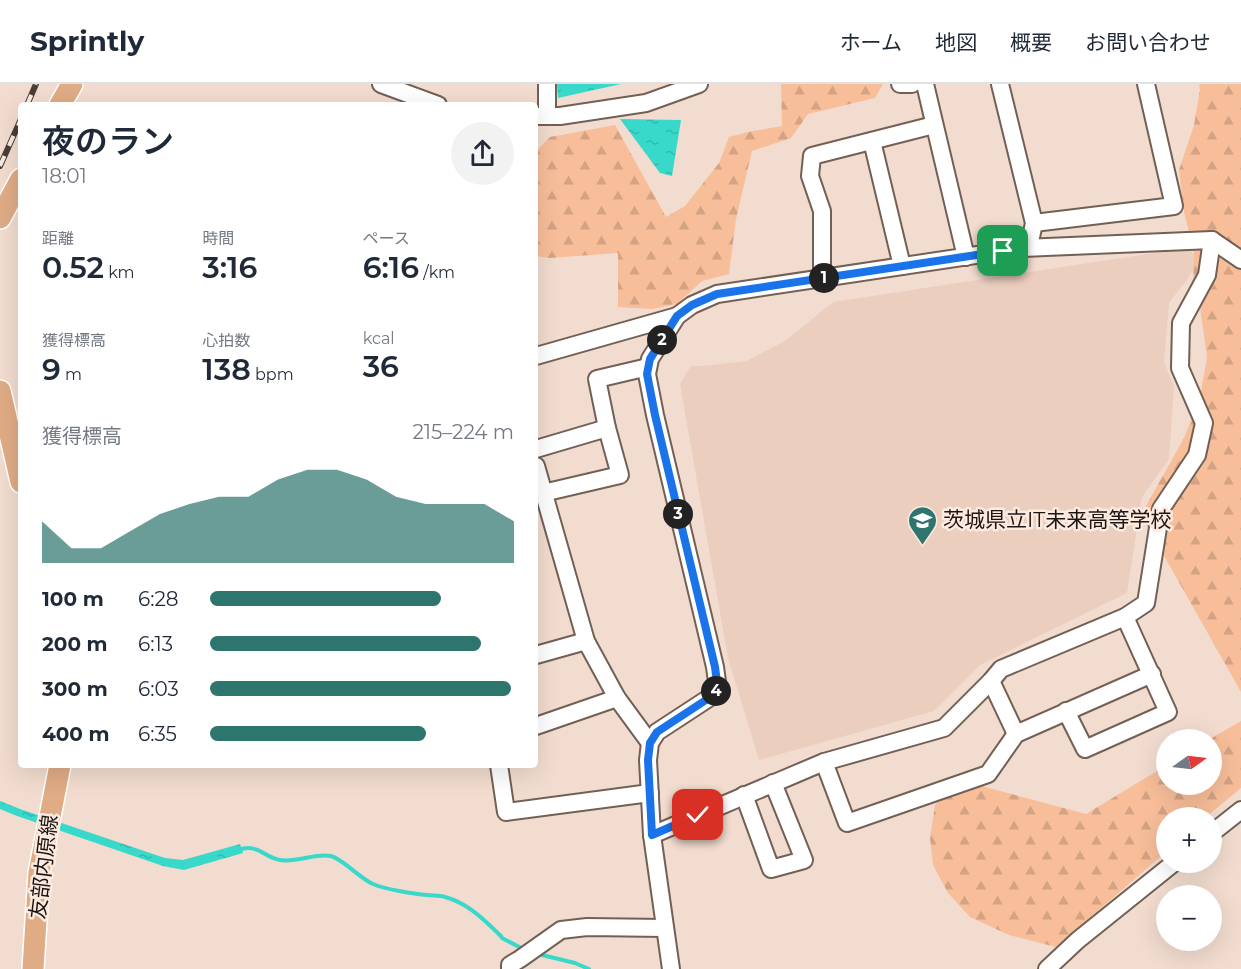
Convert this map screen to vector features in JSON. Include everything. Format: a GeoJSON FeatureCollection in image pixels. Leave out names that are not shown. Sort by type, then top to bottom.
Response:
{"type":"FeatureCollection","features":[{"type":"Feature","properties":{"kind":"main road"},"geometry":{"type":"LineString","coordinates":[[62,102],[72,84]]}},
{"type":"Feature","properties":{"kind":"main road"},"geometry":{"type":"LineString","coordinates":[[0,219],[18,185]]}},
{"type":"Feature","properties":{"kind":"main road"},"geometry":{"type":"LineString","coordinates":[[0,391],[18,469]]}},
{"type":"Feature","properties":{"kind":"main road","name":"友部内原線"},"geometry":{"type":"LineString","coordinates":[[33,969],[39,873],[59,768]]}},
{"type":"Feature","properties":{"kind":"street"},"geometry":{"type":"LineString","coordinates":[[381,84],[430,102]]}},
{"type":"Feature","properties":{"kind":"street"},"geometry":{"type":"LineString","coordinates":[[547,84],[541,116],[560,116],[646,103],[699,84]]}},
{"type":"Feature","properties":{"kind":"street"},"geometry":{"type":"LineString","coordinates":[[900,84],[912,84]]}},
{"type":"Feature","properties":{"kind":"street"},"geometry":{"type":"LineString","coordinates":[[925,84],[966,257]]}},
{"type":"Feature","properties":{"kind":"street"},"geometry":{"type":"LineString","coordinates":[[1000,84],[1034,223],[1031,237],[1023,248]]}},
{"type":"Feature","properties":{"kind":"street"},"geometry":{"type":"LineString","coordinates":[[1034,223],[1174,206],[1146,84]]}},
{"type":"Feature","properties":{"kind":"street"},"geometry":{"type":"LineString","coordinates":[[822,279],[822,211],[810,176],[812,156],[934,124]]}},
{"type":"Feature","properties":{"kind":"street"},"geometry":{"type":"LineString","coordinates":[[873,141],[902,266]]}},
{"type":"Feature","properties":{"kind":"street"},"geometry":{"type":"LineString","coordinates":[[652,835],[824,762],[944,728],[1001,669],[1125,617],[1146,603],[1161,509],[1197,454],[1204,423],[1180,368],[1181,323],[1207,275],[1212,240]]}},
{"type":"Feature","properties":{"kind":"street"},"geometry":{"type":"LineString","coordinates":[[538,356],[677,316],[692,305],[717,294],[1023,248],[1212,240],[1241,260]]}},
{"type":"Feature","properties":{"kind":"street"},"geometry":{"type":"LineString","coordinates":[[671,969],[652,835],[648,760],[650,743],[657,732],[718,690],[715,667],[647,374],[650,359],[677,316]]}},
{"type":"Feature","properties":{"kind":"street"},"geometry":{"type":"LineString","coordinates":[[543,493],[620,475],[597,379],[648,367]]}},
{"type":"Feature","properties":{"kind":"street"},"geometry":{"type":"LineString","coordinates":[[538,448],[607,428]]}},
{"type":"Feature","properties":{"kind":"street"},"geometry":{"type":"LineString","coordinates":[[538,474],[586,641],[617,698],[650,743]]}},
{"type":"Feature","properties":{"kind":"street"},"geometry":{"type":"LineString","coordinates":[[1066,711],[1085,749],[1168,711],[1125,617]]}},
{"type":"Feature","properties":{"kind":"street"},"geometry":{"type":"LineString","coordinates":[[538,654],[586,641]]}},
{"type":"Feature","properties":{"kind":"street"},"geometry":{"type":"LineString","coordinates":[[824,762],[848,823],[988,774],[1016,734],[1152,674]]}},
{"type":"Feature","properties":{"kind":"street"},"geometry":{"type":"LineString","coordinates":[[991,681],[1016,734]]}},
{"type":"Feature","properties":{"kind":"street"},"geometry":{"type":"LineString","coordinates":[[538,725],[617,698]]}},
{"type":"Feature","properties":{"kind":"street"},"geometry":{"type":"LineString","coordinates":[[499,768],[506,812],[650,793]]}},
{"type":"Feature","properties":{"kind":"street"},"geometry":{"type":"LineString","coordinates":[[744,795],[771,869],[804,860],[773,783]]}},
{"type":"Feature","properties":{"kind":"street"},"geometry":{"type":"LineString","coordinates":[[1222,825],[1241,810]]}},
{"type":"Feature","properties":{"kind":"street"},"geometry":{"type":"LineString","coordinates":[[1047,969],[1078,940],[1161,873]]}},
{"type":"Feature","properties":{"kind":"street"},"geometry":{"type":"LineString","coordinates":[[510,969],[510,965],[561,930],[587,927],[665,928]]}},
{"type":"Feature","properties":{"kind":"shaded area","name":"茨城県立IT未来高等学校"},"geometry":{"type":"Polygon","coordinates":[[[1187,248],[1197,257],[1195,266],[1169,303],[1164,362],[1174,387],[1169,459],[1142,497],[1127,593],[980,665],[934,711],[759,760],[728,658],[680,384],[691,366],[746,361],[785,341],[833,302],[1187,248]]]}},
{"type":"Feature","properties":{"kind":"green space"},"geometry":{"type":"Polygon","coordinates":[[[781,84],[883,84],[875,98],[808,114],[791,138],[752,151],[736,219],[729,274],[702,281],[677,304],[652,309],[618,307],[618,253],[550,258],[538,256],[538,149],[550,137],[615,125],[666,217],[685,206],[719,163],[729,137],[782,126],[781,84]]]}},
{"type":"Feature","properties":{"kind":"green space"},"geometry":{"type":"Polygon","coordinates":[[[1199,84],[1241,84],[1241,692],[1141,515],[1184,438],[1200,397],[1207,357],[1200,307],[1193,285],[1194,253],[1184,212],[1179,170],[1194,125],[1199,84]]]}},
{"type":"Feature","properties":{"kind":"green space"},"geometry":{"type":"Polygon","coordinates":[[[1241,721],[1241,788],[1218,807],[1156,807],[1156,861],[1056,947],[1009,935],[970,917],[948,893],[933,865],[930,838],[935,805],[952,778],[1086,814],[1156,772],[1156,795],[1222,795],[1222,732],[1241,721]]]}},
{"type":"Feature","properties":{"kind":"water"},"geometry":{"type":"Polygon","coordinates":[[[557,84],[621,84],[558,98],[557,84]]]}},
{"type":"Feature","properties":{"kind":"water"},"geometry":{"type":"Polygon","coordinates":[[[620,119],[681,120],[672,176],[660,173],[620,119]]]}},
{"type":"Feature","properties":{"kind":"water"},"geometry":{"type":"Polygon","coordinates":[[[0,801],[165,858],[183,860],[240,844],[243,853],[184,870],[163,866],[17,816],[0,809],[0,801]]]}},
{"type":"Feature","properties":{"kind":"waterway"},"geometry":{"type":"LineString","coordinates":[[237,850],[256,849],[286,861],[331,856],[378,886],[443,896],[461,903],[482,918],[502,938],[525,950]]}},
{"type":"Feature","properties":{"kind":"waterway"},"geometry":{"type":"LineString","coordinates":[[538,954],[575,963],[589,969]]}},
{"type":"Feature","properties":{"kind":"railway"},"geometry":{"type":"LineString","coordinates":[[28,102],[36,84]]}},
{"type":"Feature","properties":{"kind":"railway"},"geometry":{"type":"LineString","coordinates":[[0,166],[18,126]]}},
{"type":"Feature","properties":{"kind":"place","name":"茨城県立IT未来高等学校"},"geometry":{"type":"Point","coordinates":[922,546]}},
{"type":"Feature","properties":{"kind":"route"},"geometry":{"type":"LineString","coordinates":[[698,815],[652,835],[648,760],[650,743],[657,732],[718,690],[715,667],[655,415],[647,374],[650,359],[677,316],[692,305],[717,294],[1003,251]]}}]}
